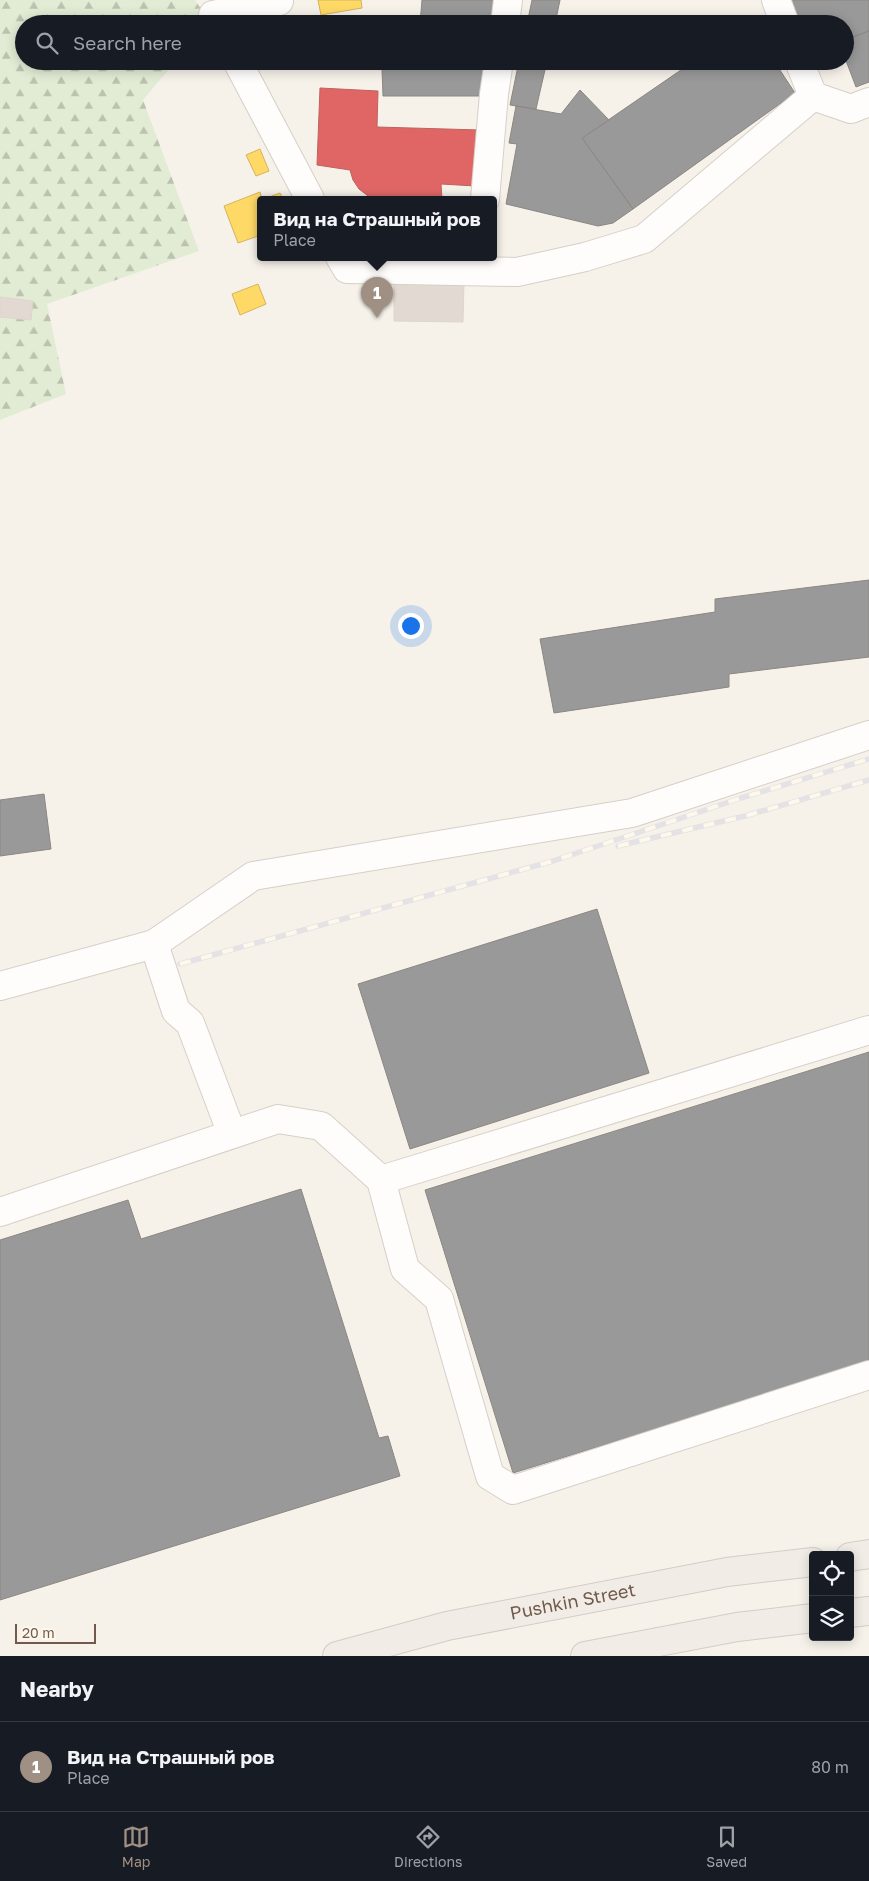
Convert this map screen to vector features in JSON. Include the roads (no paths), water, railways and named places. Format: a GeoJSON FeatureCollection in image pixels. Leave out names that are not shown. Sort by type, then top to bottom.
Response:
{"type":"FeatureCollection","features":[{"type":"Feature","properties":{"kind":"main road"},"geometry":{"type":"LineString","coordinates":[[854,1556],[869,1554]]}},
{"type":"Feature","properties":{"kind":"main road","name":"Pushkin Street"},"geometry":{"type":"LineString","coordinates":[[337,1656],[447,1626],[728,1572],[809,1562]]}},
{"type":"Feature","properties":{"kind":"main road"},"geometry":{"type":"LineString","coordinates":[[854,1613],[869,1611]]}},
{"type":"Feature","properties":{"kind":"main road"},"geometry":{"type":"LineString","coordinates":[[585,1656],[737,1627],[809,1618]]}},
{"type":"Feature","properties":{"kind":"lane"},"geometry":{"type":"LineString","coordinates":[[506,15],[508,0]]}},
{"type":"Feature","properties":{"kind":"lane"},"geometry":{"type":"LineString","coordinates":[[776,0],[782,15]]}},
{"type":"Feature","properties":{"kind":"lane"},"geometry":{"type":"LineString","coordinates":[[212,13],[279,1]]}},
{"type":"Feature","properties":{"kind":"lane"},"geometry":{"type":"LineString","coordinates":[[242,70],[308,196]]}},
{"type":"Feature","properties":{"kind":"lane"},"geometry":{"type":"LineString","coordinates":[[485,196],[498,70]]}},
{"type":"Feature","properties":{"kind":"lane"},"geometry":{"type":"LineString","coordinates":[[803,70],[813,96],[851,109],[869,102]]}},
{"type":"Feature","properties":{"kind":"lane"},"geometry":{"type":"LineString","coordinates":[[342,261],[347,269],[479,264],[518,272],[585,257],[644,239],[813,96]]}},
{"type":"Feature","properties":{"kind":"lane"},"geometry":{"type":"LineString","coordinates":[[0,986],[154,944],[252,876],[632,813],[869,735]]}},
{"type":"Feature","properties":{"kind":"lane"},"geometry":{"type":"LineString","coordinates":[[154,944],[176,1012],[190,1023],[232,1134]]}},
{"type":"Feature","properties":{"kind":"lane"},"geometry":{"type":"LineString","coordinates":[[381,1180],[869,1030]]}},
{"type":"Feature","properties":{"kind":"lane"},"geometry":{"type":"LineString","coordinates":[[0,1212],[278,1119],[321,1126],[381,1180],[405,1269],[439,1299],[490,1476],[513,1490],[869,1375]]}},
{"type":"Feature","properties":{"kind":"railway"},"geometry":{"type":"LineString","coordinates":[[180,964],[553,861],[741,798],[869,759]]}},
{"type":"Feature","properties":{"kind":"railway"},"geometry":{"type":"LineString","coordinates":[[618,846],[745,816],[869,780]]}},
{"type":"Feature","properties":{"kind":"place","name":"Вид на Страшный ров"},"geometry":{"type":"Point","coordinates":[377,318]}}]}
